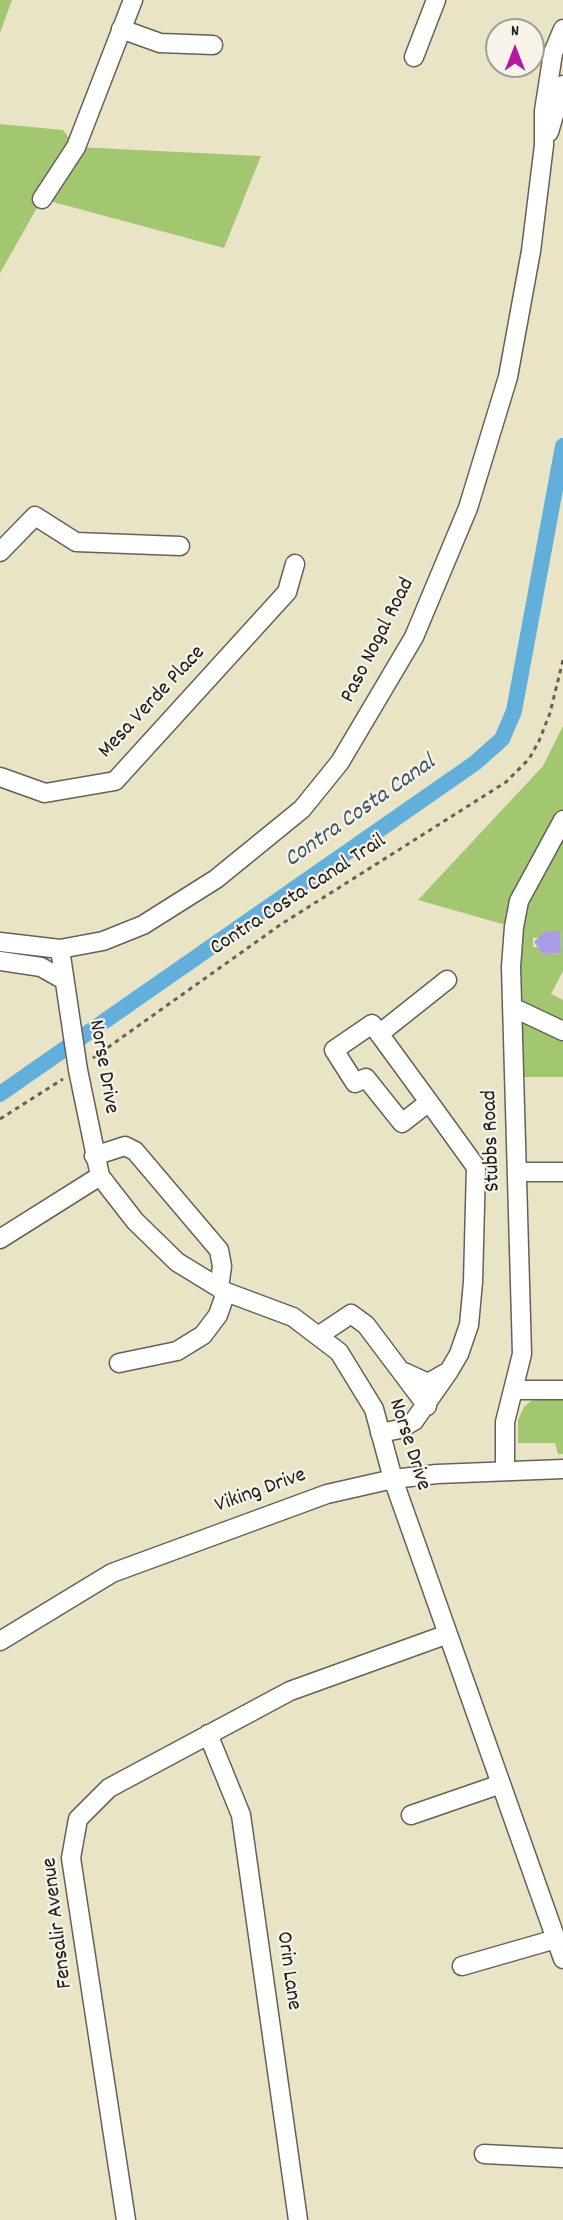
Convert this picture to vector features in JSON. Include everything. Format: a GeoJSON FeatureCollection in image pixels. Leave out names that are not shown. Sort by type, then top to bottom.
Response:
{"type":"FeatureCollection","features":[{"type":"Feature","properties":{"kind":"street"},"geometry":{"type":"LineString","coordinates":[[42,199],[76,147],[133,0]]}},
{"type":"Feature","properties":{"kind":"street"},"geometry":{"type":"LineString","coordinates":[[414,57],[436,0]]}},
{"type":"Feature","properties":{"kind":"street"},"geometry":{"type":"LineString","coordinates":[[121,29],[160,43],[213,45]]}},
{"type":"Feature","properties":{"kind":"street","name":"Paso Nogal Road"},"geometry":{"type":"LineString","coordinates":[[0,942],[60,949],[103,941],[143,925],[216,879],[302,808],[340,762],[414,637],[468,508],[508,377],[531,251],[544,145],[544,111],[553,53],[563,29]]}},
{"type":"Feature","properties":{"kind":"street","name":"Paso Nogal Road"},"geometry":{"type":"LineString","coordinates":[[544,145],[557,112],[563,85]]}},
{"type":"Feature","properties":{"kind":"street"},"geometry":{"type":"LineString","coordinates":[[0,552],[34,516],[76,542],[180,546]]}},
{"type":"Feature","properties":{"kind":"street","name":"Mesa Verde Place"},"geometry":{"type":"LineString","coordinates":[[0,777],[45,793],[115,781],[287,592],[295,564]]}},
{"type":"Feature","properties":{"kind":"street","name":"Stubbs Road"},"geometry":{"type":"LineString","coordinates":[[505,1470],[505,1422],[522,1354],[513,937],[519,901],[563,820]]}},
{"type":"Feature","properties":{"kind":"street","name":"Norse Drive"},"geometry":{"type":"LineString","coordinates":[[60,949],[77,1065],[94,1156],[100,1176],[135,1221],[177,1262],[222,1290],[293,1317],[339,1352],[374,1409],[393,1479],[563,1959]]}},
{"type":"Feature","properties":{"kind":"street"},"geometry":{"type":"LineString","coordinates":[[0,961],[41,967],[64,980]]}},
{"type":"Feature","properties":{"kind":"street"},"geometry":{"type":"LineString","coordinates":[[379,1034],[447,980]]}},
{"type":"Feature","properties":{"kind":"street"},"geometry":{"type":"LineString","coordinates":[[513,1007],[563,1031]]}},
{"type":"Feature","properties":{"kind":"street"},"geometry":{"type":"LineString","coordinates":[[380,1433],[400,1429],[414,1420],[427,1406],[459,1354],[469,1325],[473,1282],[476,1167],[429,1102],[379,1034],[372,1024],[334,1050],[355,1083],[366,1078],[402,1122],[429,1102]]}},
{"type":"Feature","properties":{"kind":"street"},"geometry":{"type":"LineString","coordinates":[[94,1156],[125,1146],[135,1150],[219,1250],[222,1266],[222,1290],[218,1315],[203,1335],[177,1351],[118,1363]]}},
{"type":"Feature","properties":{"kind":"street"},"geometry":{"type":"LineString","coordinates":[[518,1172],[559,1172]]}},
{"type":"Feature","properties":{"kind":"street"},"geometry":{"type":"LineString","coordinates":[[0,1239],[100,1176]]}},
{"type":"Feature","properties":{"kind":"street"},"geometry":{"type":"LineString","coordinates":[[318,1336],[351,1314],[366,1325],[427,1406]]}},
{"type":"Feature","properties":{"kind":"street"},"geometry":{"type":"LineString","coordinates":[[403,1372],[428,1383],[449,1371]]}},
{"type":"Feature","properties":{"kind":"street"},"geometry":{"type":"LineString","coordinates":[[514,1390],[563,1390]]}},
{"type":"Feature","properties":{"kind":"street","name":"Viking Drive"},"geometry":{"type":"LineString","coordinates":[[0,1641],[112,1573],[327,1494],[393,1479],[505,1470],[563,1469]]}},
{"type":"Feature","properties":{"kind":"street","name":"Fensalir Avenue"},"geometry":{"type":"LineString","coordinates":[[126,2220],[71,1858],[78,1819],[109,1788],[290,1690],[448,1634]]}},
{"type":"Feature","properties":{"kind":"street","name":"Orin Lane"},"geometry":{"type":"LineString","coordinates":[[208,1734],[241,1815],[298,2220]]}},
{"type":"Feature","properties":{"kind":"street"},"geometry":{"type":"LineString","coordinates":[[411,1815],[501,1784]]}},
{"type":"Feature","properties":{"kind":"street"},"geometry":{"type":"LineString","coordinates":[[462,1966],[556,1939]]}},
{"type":"Feature","properties":{"kind":"street"},"geometry":{"type":"LineString","coordinates":[[484,2154],[563,2158]]}},
{"type":"Feature","properties":{"kind":"path","name":"Contra Costa Canal Trail"},"geometry":{"type":"LineString","coordinates":[[0,1119],[280,925],[506,782],[529,759],[539,741],[550,713],[563,660]]}},
{"type":"Feature","properties":{"kind":"green space"},"geometry":{"type":"Polygon","coordinates":[[[0,0],[12,0],[0,33],[0,0]]]}},
{"type":"Feature","properties":{"kind":"green space"},"geometry":{"type":"Polygon","coordinates":[[[0,124],[63,130],[76,147],[261,156],[224,248],[42,199],[0,273],[0,124]]]}},
{"type":"Feature","properties":{"kind":"green space"},"geometry":{"type":"Polygon","coordinates":[[[563,726],[563,971],[551,994],[563,1000],[563,1077],[515,1077],[513,927],[418,900],[543,766],[563,726]],[[545,931],[539,938],[533,938],[533,947],[538,947],[543,954],[561,953],[560,931],[545,931]]]}},
{"type":"Feature","properties":{"kind":"green space"},"geometry":{"type":"Polygon","coordinates":[[[563,1390],[563,1454],[558,1454],[555,1443],[518,1443],[518,1420],[524,1407],[531,1401],[555,1396],[563,1390]]]}},
{"type":"Feature","properties":{"kind":"building"},"geometry":{"type":"Polygon","coordinates":[[[545,931],[560,931],[561,953],[543,954],[534,942],[545,931]]]}},
{"type":"Feature","properties":{"kind":"waterway","name":"Contra Costa Canal"},"geometry":{"type":"LineString","coordinates":[[0,1094],[475,763],[502,739],[514,711],[563,446]]}}]}
